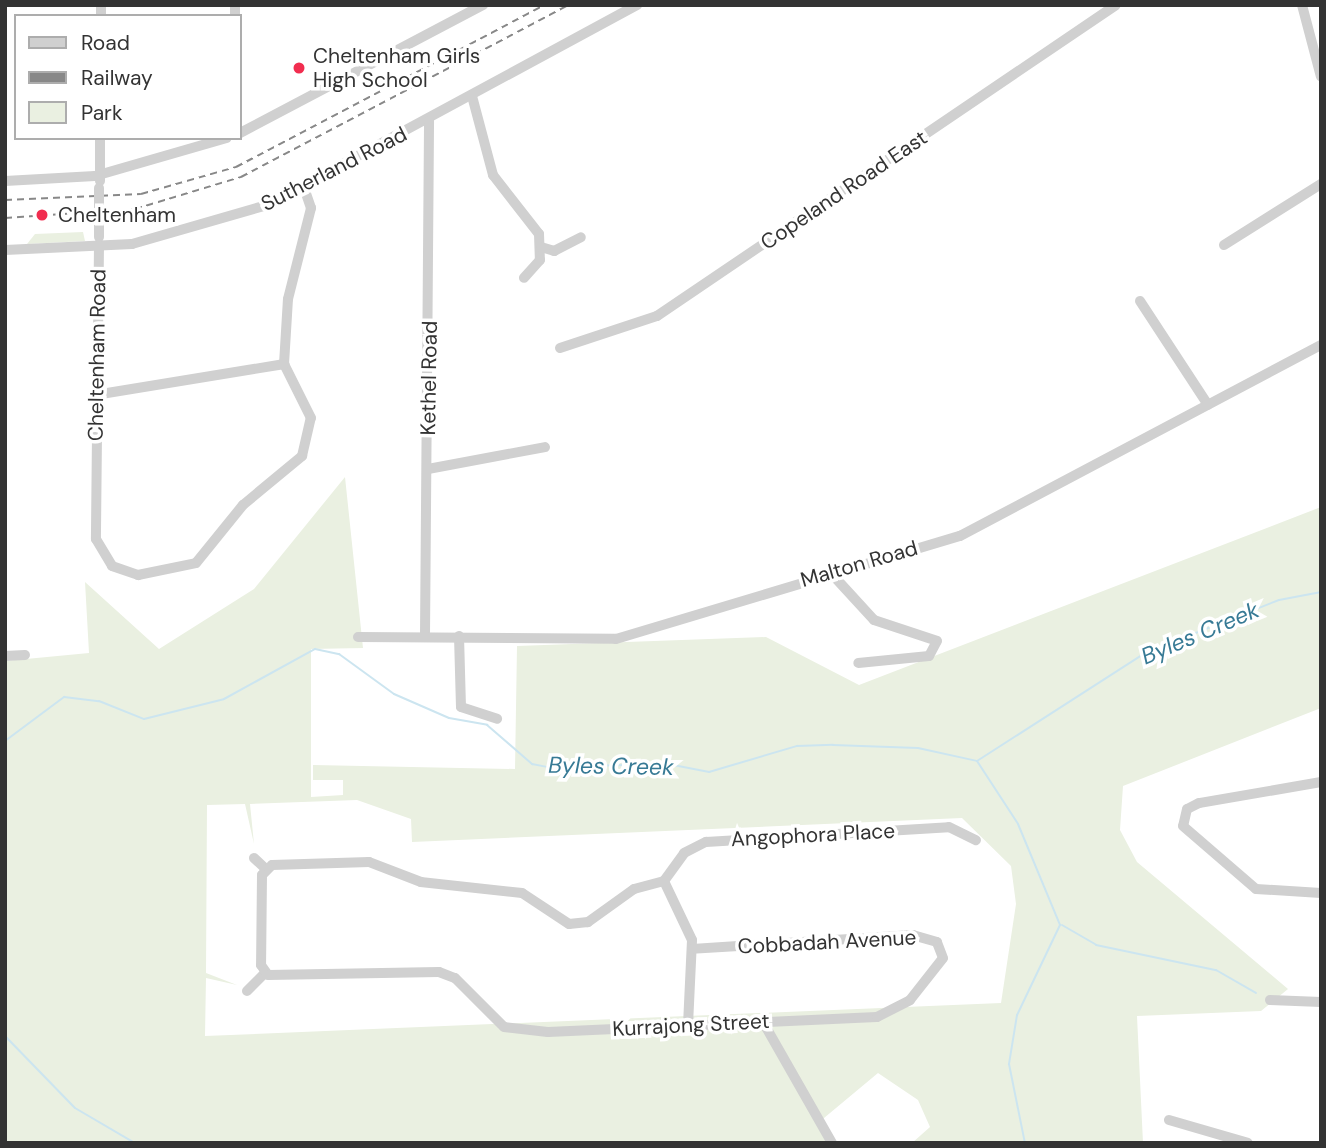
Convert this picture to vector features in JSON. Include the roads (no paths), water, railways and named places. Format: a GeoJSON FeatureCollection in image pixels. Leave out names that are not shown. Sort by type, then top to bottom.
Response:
{"type":"FeatureCollection","features":[{"type":"Feature","properties":{"kind":"street"},"geometry":{"type":"LineString","coordinates":[[242,132],[483,5]]}},
{"type":"Feature","properties":{"kind":"street","name":"Sutherland Road"},"geometry":{"type":"LineString","coordinates":[[5,250],[194,230],[304,188],[636,5]]}},
{"type":"Feature","properties":{"kind":"street","name":"Copeland Road East"},"geometry":{"type":"LineString","coordinates":[[560,348],[648,321],[1116,5]]}},
{"type":"Feature","properties":{"kind":"street"},"geometry":{"type":"LineString","coordinates":[[1302,5],[1321,77]]}},
{"type":"Feature","properties":{"kind":"street"},"geometry":{"type":"LineString","coordinates":[[472,96],[493,175],[533,221],[541,247],[540,262],[524,278]]}},
{"type":"Feature","properties":{"kind":"street","name":"Kethel Road"},"geometry":{"type":"LineString","coordinates":[[425,636],[429,121]]}},
{"type":"Feature","properties":{"kind":"street","name":"Cheltenham Road"},"geometry":{"type":"LineString","coordinates":[[100,140],[95,395],[97,544],[112,566],[138,575],[188,567],[243,505],[302,456],[311,418],[284,364]]}},
{"type":"Feature","properties":{"kind":"street"},"geometry":{"type":"LineString","coordinates":[[5,181],[100,175],[220,140]]}},
{"type":"Feature","properties":{"kind":"street"},"geometry":{"type":"LineString","coordinates":[[1224,245],[1321,184]]}},
{"type":"Feature","properties":{"kind":"street"},"geometry":{"type":"LineString","coordinates":[[95,395],[284,364],[288,299],[311,208],[304,188]]}},
{"type":"Feature","properties":{"kind":"street"},"geometry":{"type":"LineString","coordinates":[[541,247],[554,251],[581,237]]}},
{"type":"Feature","properties":{"kind":"street"},"geometry":{"type":"LineString","coordinates":[[1140,302],[1208,405]]}},
{"type":"Feature","properties":{"kind":"street","name":"Malton Road"},"geometry":{"type":"LineString","coordinates":[[358,637],[615,639],[830,572],[960,536],[1321,345]]}},
{"type":"Feature","properties":{"kind":"street"},"geometry":{"type":"LineString","coordinates":[[428,469],[545,447]]}},
{"type":"Feature","properties":{"kind":"street"},"geometry":{"type":"LineString","coordinates":[[830,572],[874,620],[937,641],[929,656],[858,663]]}},
{"type":"Feature","properties":{"kind":"street"},"geometry":{"type":"LineString","coordinates":[[459,636],[461,707],[497,719]]}},
{"type":"Feature","properties":{"kind":"street"},"geometry":{"type":"LineString","coordinates":[[5,656],[25,655]]}},
{"type":"Feature","properties":{"kind":"street"},"geometry":{"type":"LineString","coordinates":[[1321,782],[1199,803],[1186,809],[1183,826],[1256,889],[1321,893]]}},
{"type":"Feature","properties":{"kind":"street","name":"Angophora Place"},"geometry":{"type":"LineString","coordinates":[[664,881],[684,853],[706,842],[949,827],[976,840]]}},
{"type":"Feature","properties":{"kind":"street"},"geometry":{"type":"LineString","coordinates":[[254,858],[266,869],[369,862],[421,882],[522,893],[569,924],[588,922],[634,889],[664,881],[692,949],[688,1025]]}},
{"type":"Feature","properties":{"kind":"street"},"geometry":{"type":"LineString","coordinates":[[247,991],[265,973],[266,869]]}},
{"type":"Feature","properties":{"kind":"street","name":"Cobbadah Avenue"},"geometry":{"type":"LineString","coordinates":[[692,949],[914,935],[937,942],[941,964],[910,1000],[877,1017]]}},
{"type":"Feature","properties":{"kind":"street","name":"Kurrajong Street"},"geometry":{"type":"LineString","coordinates":[[265,973],[439,972],[456,978],[504,1027],[548,1032],[877,1017]]}},
{"type":"Feature","properties":{"kind":"street"},"geometry":{"type":"LineString","coordinates":[[1270,1000],[1321,1002]]}},
{"type":"Feature","properties":{"kind":"street"},"geometry":{"type":"LineString","coordinates":[[763,1022],[832,1143]]}},
{"type":"Feature","properties":{"kind":"street"},"geometry":{"type":"LineString","coordinates":[[1169,1120],[1248,1143]]}},
{"type":"Feature","properties":{"kind":"waterway","name":"Byles Creek"},"geometry":{"type":"LineString","coordinates":[[5,741],[64,697],[99,701],[144,719],[224,699],[315,649],[339,654],[394,694],[449,718],[487,725],[532,764],[547,767],[668,764],[709,772],[797,746],[833,745],[918,748],[977,761],[1145,653],[1279,600],[1321,592]]}},
{"type":"Feature","properties":{"kind":"waterway"},"geometry":{"type":"LineString","coordinates":[[977,761],[1018,824],[1060,925],[1017,1015],[1009,1064],[1025,1143]]}},
{"type":"Feature","properties":{"kind":"waterway"},"geometry":{"type":"LineString","coordinates":[[1062,925],[1096,945],[1216,970],[1256,993]]}},
{"type":"Feature","properties":{"kind":"waterway"},"geometry":{"type":"LineString","coordinates":[[5,1036],[75,1108],[135,1143]]}},
{"type":"Feature","properties":{"kind":"railway"},"geometry":{"type":"LineString","coordinates":[[5,200],[141,194],[236,167],[544,5]]}},
{"type":"Feature","properties":{"kind":"railway"},"geometry":{"type":"LineString","coordinates":[[5,218],[135,209],[241,177],[568,5]]}},
{"type":"Feature","properties":{"kind":"place","name":"Cheltenham Girls High School"},"geometry":{"type":"Point","coordinates":[299,68]}},
{"type":"Feature","properties":{"kind":"place","name":"Cheltenham"},"geometry":{"type":"Point","coordinates":[42,215]}}]}
